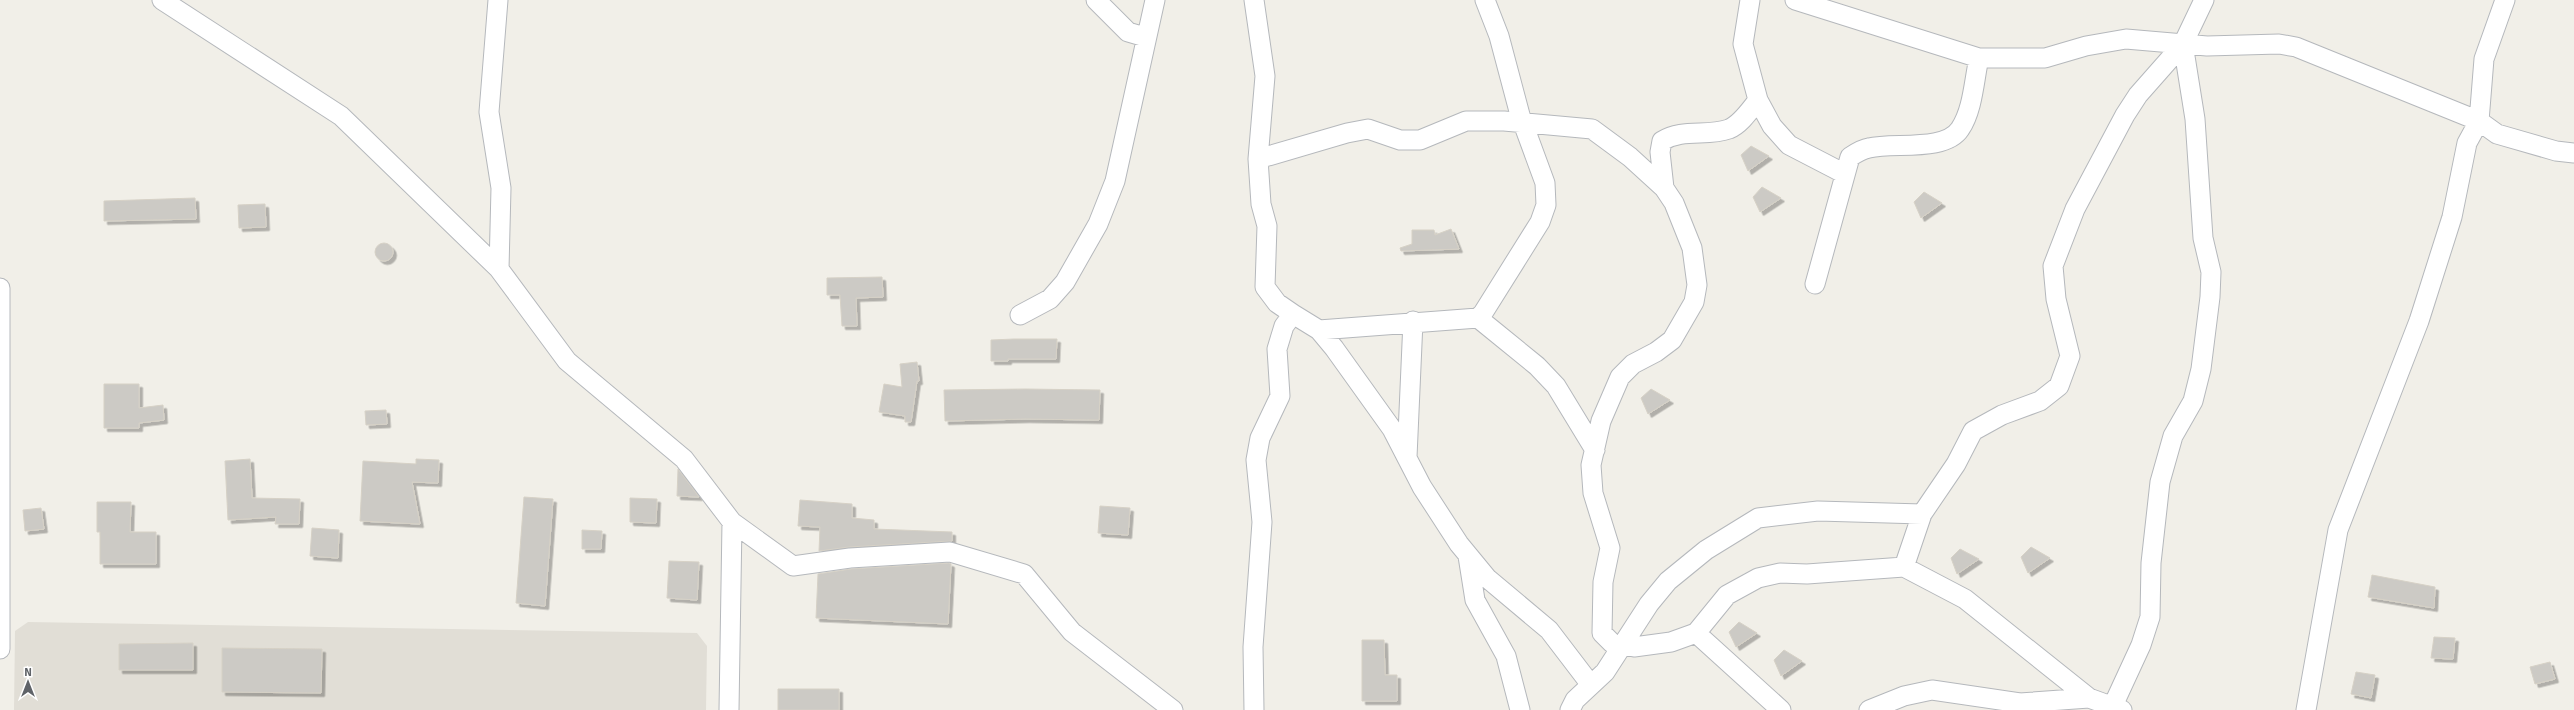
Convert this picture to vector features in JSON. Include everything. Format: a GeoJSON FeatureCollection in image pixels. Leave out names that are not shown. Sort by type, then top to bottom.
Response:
{"type":"FeatureCollection","features":[{"type":"Feature","properties":{"kind":"street"},"geometry":{"type":"LineString","coordinates":[[162,0],[341,116],[499,270],[567,361],[684,459],[732,522],[793,566],[850,558],[950,552],[1024,574],[1072,632],[1173,710]]}},
{"type":"Feature","properties":{"kind":"street"},"geometry":{"type":"LineString","coordinates":[[498,0],[489,112],[501,188],[499,270]]}},
{"type":"Feature","properties":{"kind":"street"},"geometry":{"type":"LineString","coordinates":[[1096,0],[1128,32],[1145,37]]}},
{"type":"Feature","properties":{"kind":"street"},"geometry":{"type":"LineString","coordinates":[[1020,315],[1050,299],[1065,282],[1098,224],[1115,181],[1145,37],[1155,0]]}},
{"type":"Feature","properties":{"kind":"street"},"geometry":{"type":"LineString","coordinates":[[1254,0],[1265,76],[1258,158],[1262,204],[1267,226],[1265,287],[1277,303],[1319,330],[1392,429],[1422,487],[1468,556],[1487,578],[1549,630],[1591,685]]}},
{"type":"Feature","properties":{"kind":"street"},"geometry":{"type":"LineString","coordinates":[[1319,330],[1413,321],[1478,318],[1484,314],[1540,222],[1546,205],[1545,183],[1508,76],[1499,36],[1485,0]]}},
{"type":"Feature","properties":{"kind":"street"},"geometry":{"type":"LineString","coordinates":[[1750,0],[1743,44],[1758,100],[1772,126],[1789,145],[1844,174]]}},
{"type":"Feature","properties":{"kind":"street"},"geometry":{"type":"LineString","coordinates":[[1795,0],[1979,58],[2045,58],[2086,46],[2126,40],[2183,44],[2279,44],[2296,47],[2479,121],[2497,134],[2556,151],[2574,153]]}},
{"type":"Feature","properties":{"kind":"street"},"geometry":{"type":"LineString","coordinates":[[1904,567],[1922,514],[1956,464],[1973,431],[2002,415],[2040,401],[2059,386],[2070,356],[2056,299],[2054,266],[2074,209],[2125,115],[2138,95],[2183,44],[2204,0]]}},
{"type":"Feature","properties":{"kind":"street"},"geometry":{"type":"LineString","coordinates":[[2306,710],[2338,530],[2419,321],[2452,217],[2467,144],[2479,121],[2484,59],[2505,0]]}},
{"type":"Feature","properties":{"kind":"street"},"geometry":{"type":"LineString","coordinates":[[1258,158],[1347,133],[1368,129],[1400,140],[1420,140],[1466,121],[1592,129],[1630,157],[1664,188],[1674,203],[1692,248],[1697,270],[1694,302],[1672,340],[1634,364],[1620,377],[1601,421],[1591,465],[1593,493],[1610,548],[1603,582],[1602,633],[1612,643],[1644,646],[1671,642],[1696,633],[1727,595],[1758,578],[1780,573],[1807,574],[1904,567],[1966,599],[2089,698],[2115,709],[2141,645],[2150,617],[2151,563],[2160,482],[2173,436],[2193,401],[2200,369],[2210,297],[2212,272],[2203,238],[2195,119],[2183,44]]}},
{"type":"Feature","properties":{"kind":"street"},"geometry":{"type":"LineString","coordinates":[[1816,284],[1844,174],[1850,157],[1868,148],[1936,144],[1960,130],[1967,112],[1979,58]]}},
{"type":"Feature","properties":{"kind":"street"},"geometry":{"type":"LineString","coordinates":[[1664,188],[1660,152],[1662,141],[1673,134],[1730,129],[1738,123],[1758,100]]}},
{"type":"Feature","properties":{"kind":"street"},"geometry":{"type":"LineString","coordinates":[[0,288],[0,648]]}},
{"type":"Feature","properties":{"kind":"street"},"geometry":{"type":"LineString","coordinates":[[1254,710],[1253,654],[1262,522],[1256,460],[1260,438],[1280,396],[1278,349],[1284,326],[1293,314]]}},
{"type":"Feature","properties":{"kind":"street"},"geometry":{"type":"LineString","coordinates":[[1478,318],[1537,366],[1556,386],[1595,450]]}},
{"type":"Feature","properties":{"kind":"street"},"geometry":{"type":"LineString","coordinates":[[1407,458],[1413,321]]}},
{"type":"Feature","properties":{"kind":"street"},"geometry":{"type":"LineString","coordinates":[[1570,710],[1575,700],[1605,672],[1624,645],[1649,604],[1668,581],[1706,550],[1758,518],[1818,511],[1922,514]]}},
{"type":"Feature","properties":{"kind":"street"},"geometry":{"type":"LineString","coordinates":[[729,710],[732,522]]}},
{"type":"Feature","properties":{"kind":"street"},"geometry":{"type":"LineString","coordinates":[[1468,556],[1475,600],[1506,656],[1520,710]]}},
{"type":"Feature","properties":{"kind":"street"},"geometry":{"type":"LineString","coordinates":[[1696,633],[1781,710]]}},
{"type":"Feature","properties":{"kind":"street"},"geometry":{"type":"LineString","coordinates":[[1869,710],[1904,696],[1932,690],[2015,706],[2089,698]]}},
{"type":"Feature","properties":{"kind":"shaded area"},"geometry":{"type":"Polygon","coordinates":[[[28,622],[697,633],[707,646],[706,710],[14,710],[15,631],[28,622]]]}},
{"type":"Feature","properties":{"kind":"building"},"geometry":{"type":"Polygon","coordinates":[[[1751,146],[1769,156],[1748,171],[1741,155],[1751,146]]]}},
{"type":"Feature","properties":{"kind":"building"},"geometry":{"type":"Polygon","coordinates":[[[1762,187],[1781,198],[1760,212],[1753,197],[1762,187]]]}},
{"type":"Feature","properties":{"kind":"building"},"geometry":{"type":"Polygon","coordinates":[[[1924,192],[1942,203],[1921,218],[1914,202],[1924,192]]]}},
{"type":"Feature","properties":{"kind":"building"},"geometry":{"type":"Polygon","coordinates":[[[195,198],[196,219],[104,221],[104,201],[195,198]]]}},
{"type":"Feature","properties":{"kind":"building"},"geometry":{"type":"Polygon","coordinates":[[[265,204],[266,227],[239,228],[238,205],[265,204]]]}},
{"type":"Feature","properties":{"kind":"building"},"geometry":{"type":"Polygon","coordinates":[[[1451,229],[1459,249],[1401,251],[1400,248],[1412,244],[1412,230],[1434,230],[1435,235],[1451,229]]]}},
{"type":"Feature","properties":{"kind":"building"},"geometry":{"type":"Polygon","coordinates":[[[380,243],[388,243],[393,248],[391,259],[388,261],[380,261],[375,256],[375,248],[380,243]]]}},
{"type":"Feature","properties":{"kind":"building"},"geometry":{"type":"Polygon","coordinates":[[[882,277],[883,297],[856,298],[857,326],[842,326],[840,295],[827,295],[827,278],[882,277]]]}},
{"type":"Feature","properties":{"kind":"building"},"geometry":{"type":"Polygon","coordinates":[[[1057,339],[1056,359],[1008,359],[1008,361],[991,361],[991,340],[1057,339]]]}},
{"type":"Feature","properties":{"kind":"building"},"geometry":{"type":"Polygon","coordinates":[[[917,362],[919,381],[917,381],[911,422],[905,422],[905,416],[879,412],[884,384],[902,387],[900,364],[917,362]]]}},
{"type":"Feature","properties":{"kind":"building"},"geometry":{"type":"Polygon","coordinates":[[[104,384],[139,384],[139,408],[163,405],[164,420],[139,423],[139,428],[104,428],[104,384]]]}},
{"type":"Feature","properties":{"kind":"building"},"geometry":{"type":"Polygon","coordinates":[[[1651,389],[1670,400],[1648,414],[1641,398],[1651,389]]]}},
{"type":"Feature","properties":{"kind":"building"},"geometry":{"type":"Polygon","coordinates":[[[944,390],[1100,390],[1099,420],[1026,419],[945,421],[944,390]]]}},
{"type":"Feature","properties":{"kind":"building"},"geometry":{"type":"Polygon","coordinates":[[[386,410],[387,424],[366,425],[365,411],[386,410]]]}},
{"type":"Feature","properties":{"kind":"building"},"geometry":{"type":"Polygon","coordinates":[[[250,459],[252,498],[300,499],[299,524],[275,524],[276,517],[228,520],[225,461],[250,459]]]}},
{"type":"Feature","properties":{"kind":"building"},"geometry":{"type":"Polygon","coordinates":[[[416,459],[439,460],[438,483],[412,482],[420,524],[360,521],[363,461],[416,464],[416,459]]]}},
{"type":"Feature","properties":{"kind":"building"},"geometry":{"type":"Polygon","coordinates":[[[678,469],[699,497],[677,496],[678,469]]]}},
{"type":"Feature","properties":{"kind":"building"},"geometry":{"type":"Polygon","coordinates":[[[524,497],[553,499],[545,606],[516,603],[524,497]]]}},
{"type":"Feature","properties":{"kind":"building"},"geometry":{"type":"Polygon","coordinates":[[[630,498],[657,499],[656,523],[630,522],[630,498]]]}},
{"type":"Feature","properties":{"kind":"building"},"geometry":{"type":"Polygon","coordinates":[[[800,500],[852,504],[852,518],[874,520],[874,529],[952,532],[952,541],[849,547],[819,551],[820,527],[798,526],[800,500]]]}},
{"type":"Feature","properties":{"kind":"building"},"geometry":{"type":"Polygon","coordinates":[[[97,502],[131,502],[130,532],[156,532],[156,564],[100,564],[100,532],[97,532],[97,502]]]}},
{"type":"Feature","properties":{"kind":"building"},"geometry":{"type":"Polygon","coordinates":[[[1100,506],[1130,508],[1128,535],[1098,533],[1100,506]]]}},
{"type":"Feature","properties":{"kind":"building"},"geometry":{"type":"Polygon","coordinates":[[[41,508],[44,529],[25,531],[23,510],[41,508]]]}},
{"type":"Feature","properties":{"kind":"building"},"geometry":{"type":"Polygon","coordinates":[[[312,528],[339,530],[338,558],[310,556],[312,528]]]}},
{"type":"Feature","properties":{"kind":"building"},"geometry":{"type":"Polygon","coordinates":[[[582,530],[602,531],[601,549],[582,549],[582,530]]]}},
{"type":"Feature","properties":{"kind":"building"},"geometry":{"type":"Polygon","coordinates":[[[2031,547],[2050,558],[2028,573],[2021,557],[2031,547]]]}},
{"type":"Feature","properties":{"kind":"building"},"geometry":{"type":"Polygon","coordinates":[[[1960,549],[1979,559],[1957,574],[1951,558],[1960,549]]]}},
{"type":"Feature","properties":{"kind":"building"},"geometry":{"type":"Polygon","coordinates":[[[669,561],[699,562],[697,600],[667,598],[669,561]]]}},
{"type":"Feature","properties":{"kind":"building"},"geometry":{"type":"Polygon","coordinates":[[[951,564],[948,624],[816,618],[818,574],[851,569],[951,564]]]}},
{"type":"Feature","properties":{"kind":"building"},"geometry":{"type":"Polygon","coordinates":[[[2372,575],[2435,587],[2434,608],[2368,597],[2372,575]]]}},
{"type":"Feature","properties":{"kind":"building"},"geometry":{"type":"Polygon","coordinates":[[[1739,622],[1757,633],[1736,647],[1729,632],[1739,622]]]}},
{"type":"Feature","properties":{"kind":"building"},"geometry":{"type":"Polygon","coordinates":[[[2434,637],[2455,638],[2453,659],[2431,658],[2434,637]]]}},
{"type":"Feature","properties":{"kind":"building"},"geometry":{"type":"Polygon","coordinates":[[[1362,640],[1384,640],[1385,675],[1397,675],[1397,701],[1362,701],[1362,640]]]}},
{"type":"Feature","properties":{"kind":"building"},"geometry":{"type":"Polygon","coordinates":[[[193,643],[193,670],[119,670],[119,644],[193,643]]]}},
{"type":"Feature","properties":{"kind":"building"},"geometry":{"type":"Polygon","coordinates":[[[222,648],[322,649],[321,693],[222,692],[222,648]]]}},
{"type":"Feature","properties":{"kind":"building"},"geometry":{"type":"Polygon","coordinates":[[[1784,650],[1802,661],[1781,676],[1774,660],[1784,650]]]}},
{"type":"Feature","properties":{"kind":"building"},"geometry":{"type":"Polygon","coordinates":[[[2550,662],[2555,679],[2535,684],[2530,667],[2550,662]]]}},
{"type":"Feature","properties":{"kind":"building"},"geometry":{"type":"Polygon","coordinates":[[[2356,672],[2375,675],[2371,698],[2351,694],[2356,672]]]}},
{"type":"Feature","properties":{"kind":"building"},"geometry":{"type":"Polygon","coordinates":[[[778,689],[839,689],[839,710],[778,710],[778,689]]]}}]}
